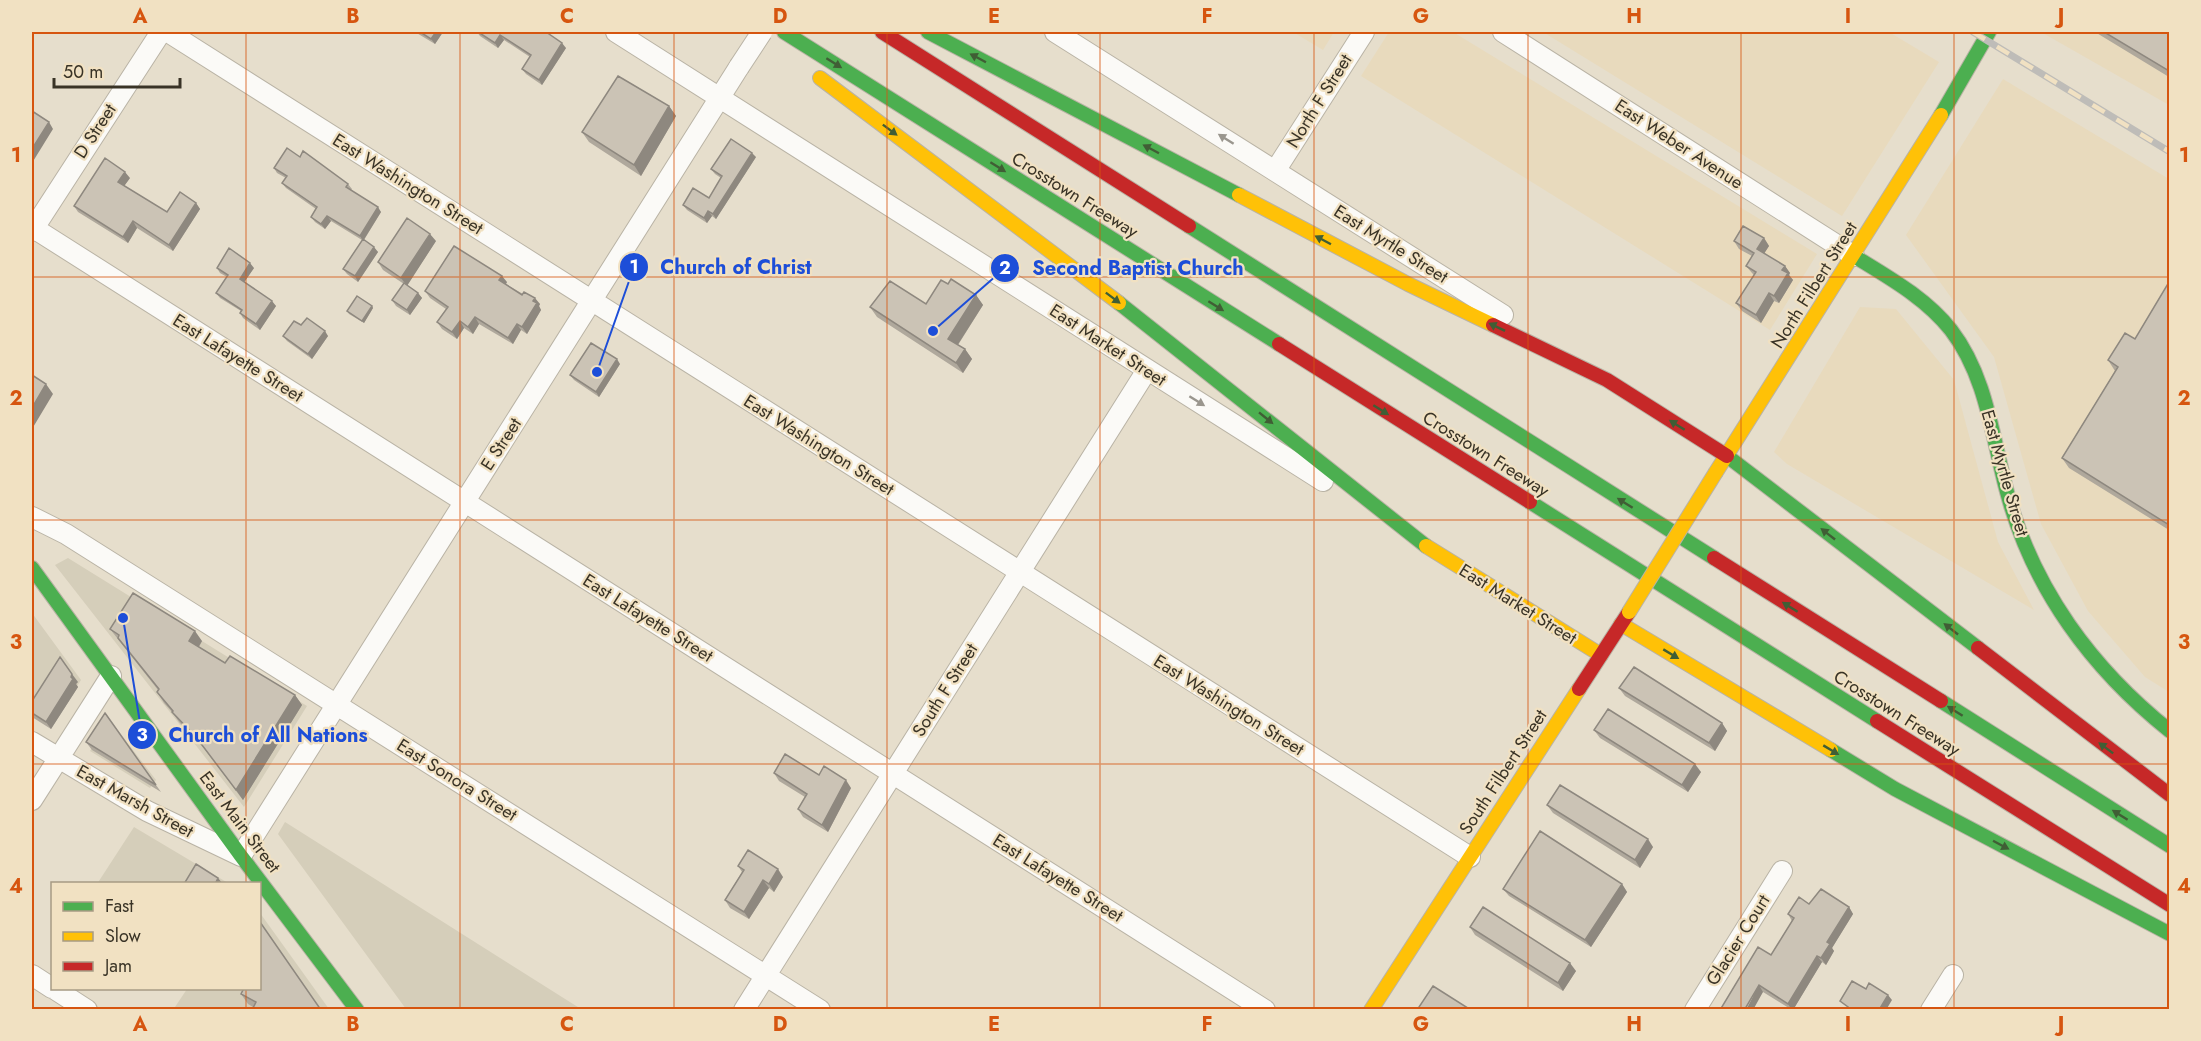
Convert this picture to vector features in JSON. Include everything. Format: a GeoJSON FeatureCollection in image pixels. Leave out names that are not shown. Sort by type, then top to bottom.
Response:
{"type":"FeatureCollection","features":[{"type":"Feature","properties":{"kind":"main road","name":"Crosstown Freeway"},"geometry":{"type":"LineString","coordinates":[[784,32],[2169,905]]}},
{"type":"Feature","properties":{"kind":"main road","name":"Crosstown Freeway"},"geometry":{"type":"LineString","coordinates":[[882,32],[2169,846]]}},
{"type":"Feature","properties":{"kind":"main road"},"geometry":{"type":"LineString","coordinates":[[928,32],[1408,284],[1607,380]]}},
{"type":"Feature","properties":{"kind":"main road","name":"North Filbert Street"},"geometry":{"type":"LineString","coordinates":[[1665,554],[1932,131],[1989,32]]}},
{"type":"Feature","properties":{"kind":"main road"},"geometry":{"type":"LineString","coordinates":[[807,67],[1167,339],[1426,546]]}},
{"type":"Feature","properties":{"kind":"main road","name":"East Myrtle Street"},"geometry":{"type":"LineString","coordinates":[[1854,256],[1915,295],[1936,314],[1965,352],[1985,401],[2008,495],[2038,572],[2074,633],[2102,668],[2130,698],[2169,731]]}},
{"type":"Feature","properties":{"kind":"main road","name":"East Myrtle Street"},"geometry":{"type":"LineString","coordinates":[[1607,380],[1727,456],[2169,795]]}},
{"type":"Feature","properties":{"kind":"main road","name":"East Market Street"},"geometry":{"type":"LineString","coordinates":[[1426,546],[1601,655]]}},
{"type":"Feature","properties":{"kind":"main road","name":"South Filbert Street"},"geometry":{"type":"LineString","coordinates":[[1371,1010],[1665,554]]}},
{"type":"Feature","properties":{"kind":"main road","name":"East Main Street"},"geometry":{"type":"LineString","coordinates":[[32,568],[241,856],[357,1010]]}},
{"type":"Feature","properties":{"kind":"main road"},"geometry":{"type":"LineString","coordinates":[[1625,618],[1895,789],[2169,934]]}},
{"type":"Feature","properties":{"kind":"street","name":"D Street"},"geometry":{"type":"LineString","coordinates":[[32,228],[161,32]]}},
{"type":"Feature","properties":{"kind":"street","name":"East Washington Street"},"geometry":{"type":"LineString","coordinates":[[168,32],[1470,857]]}},
{"type":"Feature","properties":{"kind":"street","name":"East Market Street"},"geometry":{"type":"LineString","coordinates":[[616,32],[1426,546]]}},
{"type":"Feature","properties":{"kind":"street","name":"East Myrtle Street"},"geometry":{"type":"LineString","coordinates":[[1055,32],[1607,380]]}},
{"type":"Feature","properties":{"kind":"street","name":"North F Street"},"geometry":{"type":"LineString","coordinates":[[1275,171],[1364,32]]}},
{"type":"Feature","properties":{"kind":"street","name":"East Weber Avenue"},"geometry":{"type":"LineString","coordinates":[[1503,32],[1854,256]]}},
{"type":"Feature","properties":{"kind":"street","name":"E Street"},"geometry":{"type":"LineString","coordinates":[[241,856],[739,67],[763,34]]}},
{"type":"Feature","properties":{"kind":"street","name":"East Lafayette Street"},"geometry":{"type":"LineString","coordinates":[[32,228],[1265,1010]]}},
{"type":"Feature","properties":{"kind":"street","name":"South F Street"},"geometry":{"type":"LineString","coordinates":[[744,1010],[1147,370]]}},
{"type":"Feature","properties":{"kind":"street","name":"East Sonora Street"},"geometry":{"type":"LineString","coordinates":[[32,517],[66,534],[820,1010]]}},
{"type":"Feature","properties":{"kind":"street"},"geometry":{"type":"LineString","coordinates":[[32,800],[111,676]]}},
{"type":"Feature","properties":{"kind":"street","name":"East Marsh Street"},"geometry":{"type":"LineString","coordinates":[[32,742],[147,811],[241,856]]}},
{"type":"Feature","properties":{"kind":"street","name":"Glacier Court"},"geometry":{"type":"LineString","coordinates":[[1695,1010],[1782,871]]}},
{"type":"Feature","properties":{"kind":"street"},"geometry":{"type":"LineString","coordinates":[[32,975],[51,987]]}},
{"type":"Feature","properties":{"kind":"street"},"geometry":{"type":"LineString","coordinates":[[1931,1010],[1953,975]]}},
{"type":"Feature","properties":{"kind":"street"},"geometry":{"type":"LineString","coordinates":[[56,990],[87,1010]]}},
{"type":"Feature","properties":{"kind":"shaded area"},"geometry":{"type":"Polygon","coordinates":[[[1293,32],[1334,32],[1323,50],[1293,32]]]}},
{"type":"Feature","properties":{"kind":"shaded area"},"geometry":{"type":"Polygon","coordinates":[[[1389,32],[1453,32],[1817,254],[1770,330],[1361,76],[1389,32]]]}},
{"type":"Feature","properties":{"kind":"shaded area"},"geometry":{"type":"Polygon","coordinates":[[[1543,32],[1889,32],[1939,62],[1842,216],[1543,32]]]}},
{"type":"Feature","properties":{"kind":"shaded area"},"geometry":{"type":"Polygon","coordinates":[[[2041,32],[2169,32],[2169,105],[2041,32]]]}},
{"type":"Feature","properties":{"kind":"shaded area"},"geometry":{"type":"Polygon","coordinates":[[[2003,79],[2169,179],[2169,692],[2145,677],[2088,611],[2041,524],[1994,357],[1906,235],[2003,79]]]}},
{"type":"Feature","properties":{"kind":"shaded area"},"geometry":{"type":"Polygon","coordinates":[[[1860,307],[1896,309],[1954,380],[1998,542],[2034,610],[1787,464],[1774,452],[1860,307]]]}},
{"type":"Feature","properties":{"kind":"shaded area"},"geometry":{"type":"Polygon","coordinates":[[[68,558],[307,706],[244,807],[55,565],[68,558]]]}},
{"type":"Feature","properties":{"kind":"shaded area"},"geometry":{"type":"Polygon","coordinates":[[[32,613],[81,680],[51,727],[32,714],[32,613]]]}},
{"type":"Feature","properties":{"kind":"shaded area"},"geometry":{"type":"Polygon","coordinates":[[[110,720],[156,780],[150,788],[90,751],[110,720]]]}},
{"type":"Feature","properties":{"kind":"shaded area"},"geometry":{"type":"Polygon","coordinates":[[[285,822],[581,1009],[406,1009],[278,834],[285,822]]]}},
{"type":"Feature","properties":{"kind":"shaded area"},"geometry":{"type":"Polygon","coordinates":[[[134,827],[226,882],[98,882],[134,827]]]}},
{"type":"Feature","properties":{"kind":"shaded area"},"geometry":{"type":"Polygon","coordinates":[[[261,914],[329,1009],[173,1010],[186,990],[261,990],[261,914]]]}},
{"type":"Feature","properties":{"kind":"building"},"geometry":{"type":"Polygon","coordinates":[[[420,32],[436,32],[431,39],[420,32]]]}},
{"type":"Feature","properties":{"kind":"building"},"geometry":{"type":"Polygon","coordinates":[[[478,32],[546,32],[562,43],[539,80],[522,69],[531,55],[500,35],[495,43],[478,32]]]}},
{"type":"Feature","properties":{"kind":"building"},"geometry":{"type":"Polygon","coordinates":[[[2104,32],[2169,32],[2169,71],[2104,32]]]}},
{"type":"Feature","properties":{"kind":"building"},"geometry":{"type":"Polygon","coordinates":[[[618,76],[669,106],[634,165],[582,132],[618,76]]]}},
{"type":"Feature","properties":{"kind":"building"},"geometry":{"type":"Polygon","coordinates":[[[32,111],[49,122],[32,149],[32,111]]]}},
{"type":"Feature","properties":{"kind":"building"},"geometry":{"type":"Polygon","coordinates":[[[731,139],[752,153],[713,214],[708,211],[704,218],[683,205],[693,188],[709,198],[722,176],[711,169],[731,139]]]}},
{"type":"Feature","properties":{"kind":"building"},"geometry":{"type":"Polygon","coordinates":[[[287,148],[300,157],[303,151],[348,184],[346,187],[378,207],[360,236],[327,216],[321,224],[311,217],[317,207],[282,183],[287,176],[274,168],[287,148]]]}},
{"type":"Feature","properties":{"kind":"building"},"geometry":{"type":"Polygon","coordinates":[[[105,158],[125,172],[118,182],[167,212],[180,192],[196,203],[169,245],[133,221],[123,237],[74,206],[105,158]]]}},
{"type":"Feature","properties":{"kind":"building"},"geometry":{"type":"Polygon","coordinates":[[[407,218],[430,234],[401,278],[378,262],[407,218]]]}},
{"type":"Feature","properties":{"kind":"building"},"geometry":{"type":"Polygon","coordinates":[[[1743,226],[1764,238],[1757,249],[1785,266],[1782,270],[1788,273],[1774,296],[1769,293],[1756,315],[1736,303],[1756,272],[1746,266],[1754,253],[1734,241],[1743,226]]]}},
{"type":"Feature","properties":{"kind":"building"},"geometry":{"type":"Polygon","coordinates":[[[363,239],[374,247],[355,276],[343,269],[363,239]]]}},
{"type":"Feature","properties":{"kind":"building"},"geometry":{"type":"Polygon","coordinates":[[[454,246],[502,276],[499,280],[522,295],[524,292],[535,298],[533,301],[537,303],[522,327],[517,324],[508,338],[475,317],[468,327],[460,321],[452,332],[437,322],[448,307],[425,291],[454,246]]]}},
{"type":"Feature","properties":{"kind":"building"},"geometry":{"type":"Polygon","coordinates":[[[229,248],[250,263],[240,279],[272,301],[256,324],[240,313],[242,310],[216,293],[228,275],[217,268],[229,248]]]}},
{"type":"Feature","properties":{"kind":"building"},"geometry":{"type":"Polygon","coordinates":[[[951,279],[976,295],[948,339],[965,349],[956,363],[870,307],[890,281],[926,304],[941,280],[948,284],[951,279]]]}},
{"type":"Feature","properties":{"kind":"building"},"geometry":{"type":"Polygon","coordinates":[[[2169,282],[2169,525],[2062,458],[2118,367],[2108,360],[2125,333],[2135,339],[2169,282]]]}},
{"type":"Feature","properties":{"kind":"building"},"geometry":{"type":"Polygon","coordinates":[[[404,283],[418,293],[407,310],[392,300],[404,283]]]}},
{"type":"Feature","properties":{"kind":"building"},"geometry":{"type":"Polygon","coordinates":[[[357,296],[372,306],[362,321],[347,311],[357,296]]]}},
{"type":"Feature","properties":{"kind":"building"},"geometry":{"type":"Polygon","coordinates":[[[307,318],[325,331],[308,354],[283,336],[294,321],[301,325],[307,318]]]}},
{"type":"Feature","properties":{"kind":"building"},"geometry":{"type":"Polygon","coordinates":[[[591,343],[617,359],[596,392],[570,375],[591,343]]]}},
{"type":"Feature","properties":{"kind":"building"},"geometry":{"type":"Polygon","coordinates":[[[32,375],[46,384],[32,408],[32,375]]]}},
{"type":"Feature","properties":{"kind":"building"},"geometry":{"type":"Polygon","coordinates":[[[133,593],[195,631],[189,641],[225,663],[230,656],[295,695],[236,790],[196,737],[172,712],[157,692],[159,689],[118,638],[119,635],[110,629],[133,593]]]}},
{"type":"Feature","properties":{"kind":"building"},"geometry":{"type":"Polygon","coordinates":[[[60,657],[73,679],[46,722],[32,713],[32,701],[60,657]]]}},
{"type":"Feature","properties":{"kind":"building"},"geometry":{"type":"Polygon","coordinates":[[[1634,667],[1722,723],[1709,743],[1619,688],[1634,667]]]}},
{"type":"Feature","properties":{"kind":"building"},"geometry":{"type":"Polygon","coordinates":[[[1608,709],[1695,764],[1682,785],[1594,730],[1608,709]]]}},
{"type":"Feature","properties":{"kind":"building"},"geometry":{"type":"Polygon","coordinates":[[[105,713],[156,785],[86,742],[105,713]]]}},
{"type":"Feature","properties":{"kind":"building"},"geometry":{"type":"Polygon","coordinates":[[[785,754],[819,775],[824,766],[846,780],[822,825],[798,809],[807,794],[774,773],[785,754]]]}},
{"type":"Feature","properties":{"kind":"building"},"geometry":{"type":"Polygon","coordinates":[[[1560,785],[1648,839],[1635,860],[1547,805],[1560,785]]]}},
{"type":"Feature","properties":{"kind":"building"},"geometry":{"type":"Polygon","coordinates":[[[1540,831],[1622,884],[1585,940],[1503,889],[1540,831]]]}},
{"type":"Feature","properties":{"kind":"building"},"geometry":{"type":"Polygon","coordinates":[[[748,850],[778,869],[769,884],[763,880],[744,912],[725,900],[744,870],[738,866],[748,850]]]}},
{"type":"Feature","properties":{"kind":"building"},"geometry":{"type":"Polygon","coordinates":[[[196,864],[218,878],[216,882],[185,882],[196,864]]]}},
{"type":"Feature","properties":{"kind":"building"},"geometry":{"type":"Polygon","coordinates":[[[1821,889],[1849,907],[1827,942],[1830,944],[1821,958],[1817,956],[1788,1004],[1759,985],[1746,1010],[1720,1010],[1758,947],[1771,955],[1794,918],[1788,914],[1799,897],[1809,904],[1821,889]]]}},
{"type":"Feature","properties":{"kind":"building"},"geometry":{"type":"Polygon","coordinates":[[[1483,907],[1570,963],[1558,983],[1470,927],[1483,907]]]}},
{"type":"Feature","properties":{"kind":"building"},"geometry":{"type":"Polygon","coordinates":[[[261,923],[321,1010],[252,1010],[256,1002],[241,994],[243,990],[261,990],[261,923]]]}},
{"type":"Feature","properties":{"kind":"building"},"geometry":{"type":"Polygon","coordinates":[[[1852,981],[1866,989],[1869,983],[1888,995],[1879,1010],[1846,1010],[1848,1007],[1840,1001],[1852,981]]]}},
{"type":"Feature","properties":{"kind":"building"},"geometry":{"type":"Polygon","coordinates":[[[1433,986],[1471,1010],[1417,1010],[1433,986]]]}},
{"type":"Feature","properties":{"kind":"railway"},"geometry":{"type":"LineString","coordinates":[[1973,32],[2170,152]]}},
{"type":"Feature","properties":{"kind":"traffic: fast"},"geometry":{"type":"LineString","coordinates":[[784,32],[1279,344]]}},
{"type":"Feature","properties":{"kind":"traffic: fast"},"geometry":{"type":"LineString","coordinates":[[928,32],[1239,195]]}},
{"type":"Feature","properties":{"kind":"traffic: fast"},"geometry":{"type":"LineString","coordinates":[[1941,115],[1989,32]]}},
{"type":"Feature","properties":{"kind":"traffic: fast"},"geometry":{"type":"LineString","coordinates":[[1189,226],[1714,558]]}},
{"type":"Feature","properties":{"kind":"traffic: fast"},"geometry":{"type":"LineString","coordinates":[[1854,256],[1906,289],[1930,308],[1951,330],[1963,348],[1981,387],[2018,528],[2049,594],[2091,654],[2115,681],[2170,731]]}},
{"type":"Feature","properties":{"kind":"traffic: fast"},"geometry":{"type":"LineString","coordinates":[[1119,303],[1426,546]]}},
{"type":"Feature","properties":{"kind":"traffic: fast"},"geometry":{"type":"LineString","coordinates":[[1727,456],[1978,648]]}},
{"type":"Feature","properties":{"kind":"traffic: fast"},"geometry":{"type":"LineString","coordinates":[[1530,502],[1877,721]]}},
{"type":"Feature","properties":{"kind":"traffic: fast"},"geometry":{"type":"LineString","coordinates":[[32,568],[261,882]]}},
{"type":"Feature","properties":{"kind":"traffic: fast"},"geometry":{"type":"LineString","coordinates":[[1941,701],[2170,846]]}},
{"type":"Feature","properties":{"kind":"traffic: fast"},"geometry":{"type":"LineString","coordinates":[[1831,750],[1895,789],[2170,934]]}},
{"type":"Feature","properties":{"kind":"traffic: fast"},"geometry":{"type":"LineString","coordinates":[[261,883],[357,1010]]}},
{"type":"Feature","properties":{"kind":"traffic: slow"},"geometry":{"type":"LineString","coordinates":[[820,78],[1119,303]]}},
{"type":"Feature","properties":{"kind":"traffic: slow"},"geometry":{"type":"LineString","coordinates":[[1716,472],[1941,115]]}},
{"type":"Feature","properties":{"kind":"traffic: slow"},"geometry":{"type":"LineString","coordinates":[[1239,195],[1408,284],[1493,325]]}},
{"type":"Feature","properties":{"kind":"traffic: slow"},"geometry":{"type":"LineString","coordinates":[[1629,612],[1716,472]]}},
{"type":"Feature","properties":{"kind":"traffic: slow"},"geometry":{"type":"LineString","coordinates":[[1426,546],[1601,655]]}},
{"type":"Feature","properties":{"kind":"traffic: slow"},"geometry":{"type":"LineString","coordinates":[[1621,624],[1831,750]]}},
{"type":"Feature","properties":{"kind":"traffic: slow"},"geometry":{"type":"LineString","coordinates":[[1371,1010],[1579,689]]}},
{"type":"Feature","properties":{"kind":"traffic: jam"},"geometry":{"type":"LineString","coordinates":[[882,32],[1189,226]]}},
{"type":"Feature","properties":{"kind":"traffic: jam"},"geometry":{"type":"LineString","coordinates":[[1493,325],[1607,380]]}},
{"type":"Feature","properties":{"kind":"traffic: jam"},"geometry":{"type":"LineString","coordinates":[[1279,344],[1530,502]]}},
{"type":"Feature","properties":{"kind":"traffic: jam"},"geometry":{"type":"LineString","coordinates":[[1607,380],[1727,456]]}},
{"type":"Feature","properties":{"kind":"traffic: jam"},"geometry":{"type":"LineString","coordinates":[[1714,558],[1941,701]]}},
{"type":"Feature","properties":{"kind":"traffic: jam"},"geometry":{"type":"LineString","coordinates":[[1579,689],[1629,612]]}},
{"type":"Feature","properties":{"kind":"traffic: jam"},"geometry":{"type":"LineString","coordinates":[[1978,648],[2170,795]]}},
{"type":"Feature","properties":{"kind":"traffic: jam"},"geometry":{"type":"LineString","coordinates":[[1877,721],[2170,905]]}},
{"type":"Feature","properties":{"kind":"place","name":"Second Baptist Church"},"geometry":{"type":"Point","coordinates":[933,331]}},
{"type":"Feature","properties":{"kind":"place","name":"Church of Christ"},"geometry":{"type":"Point","coordinates":[597,372]}},
{"type":"Feature","properties":{"kind":"place","name":"Church of All Nations"},"geometry":{"type":"Point","coordinates":[123,618]}}]}
